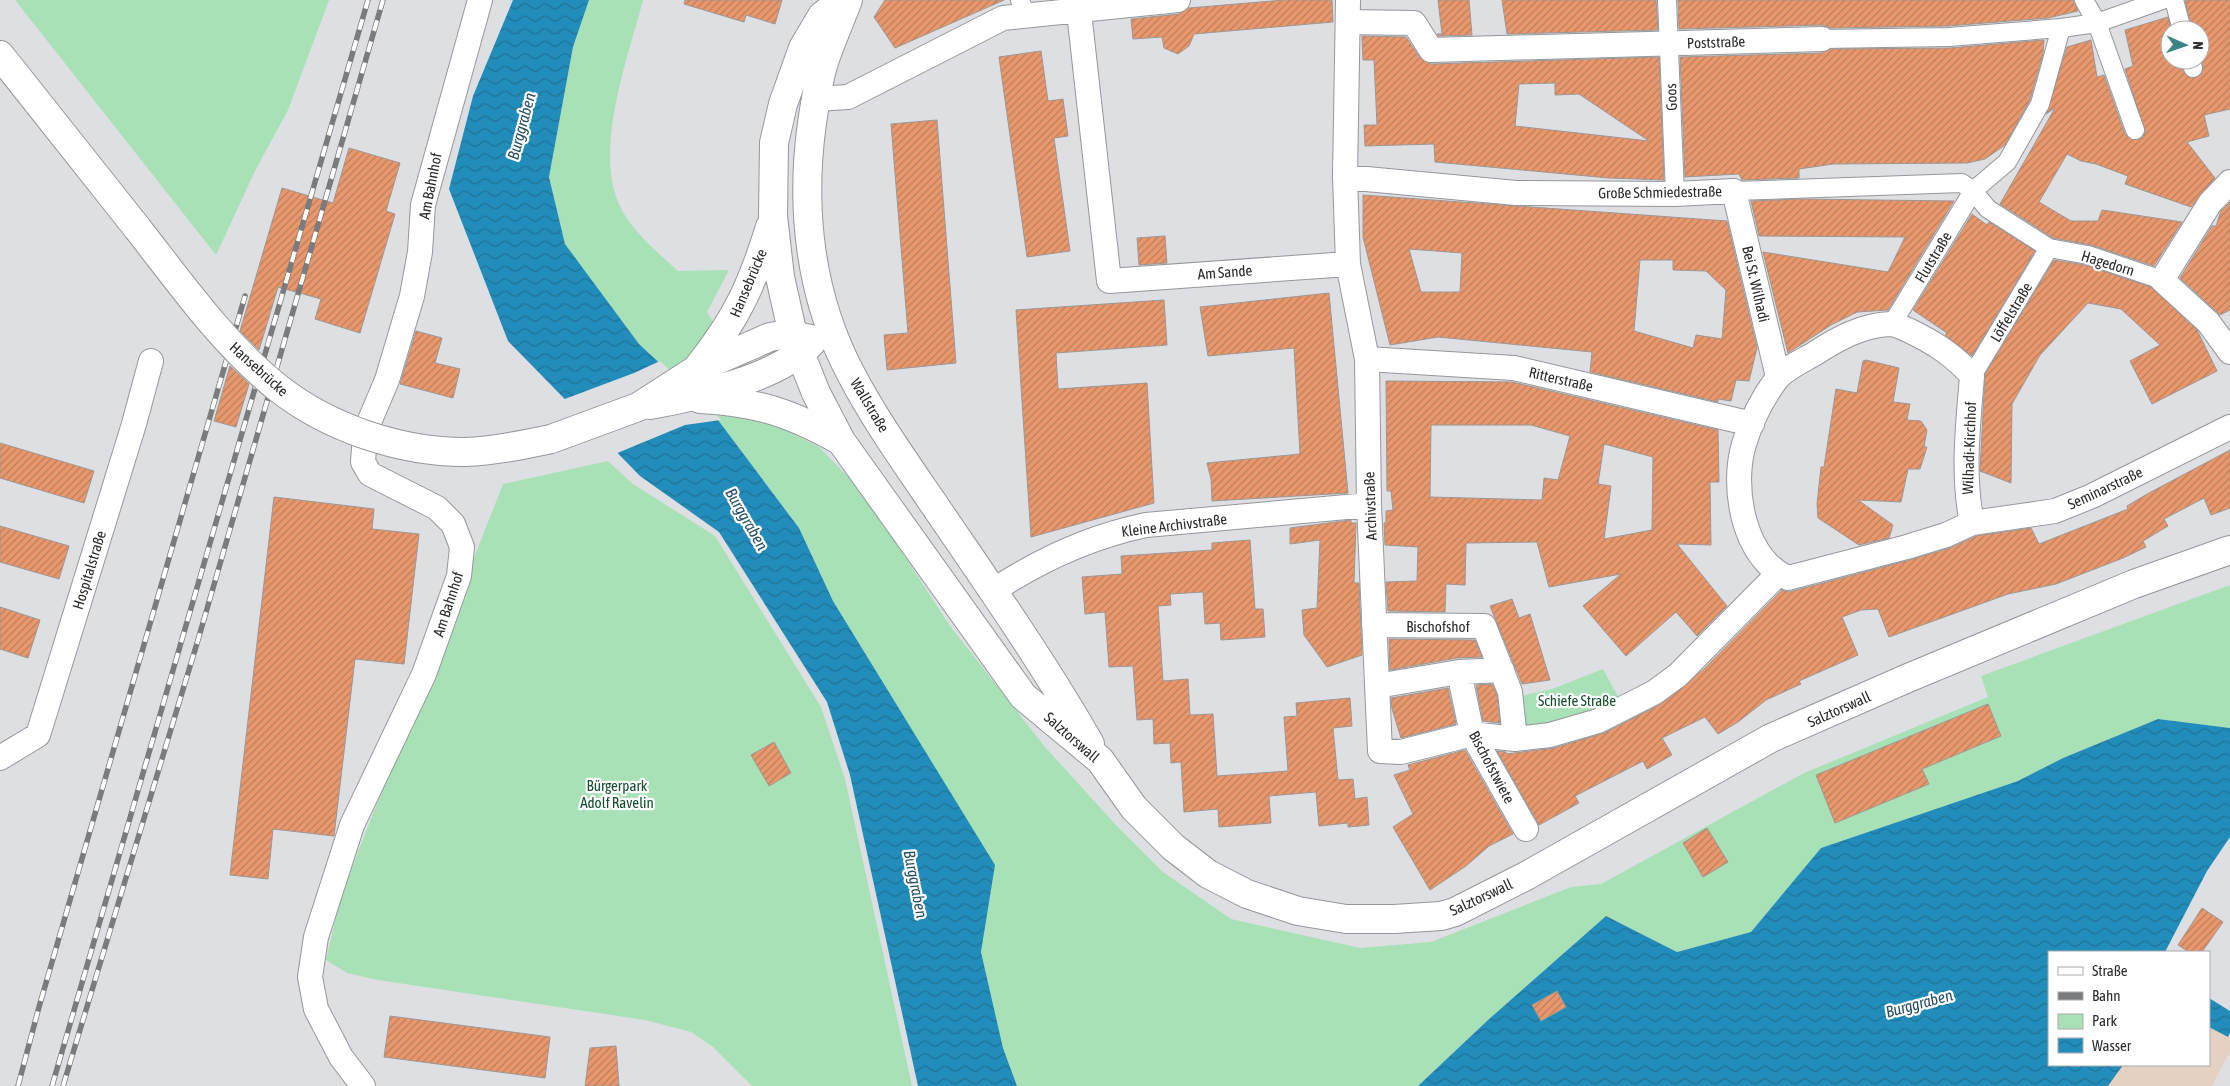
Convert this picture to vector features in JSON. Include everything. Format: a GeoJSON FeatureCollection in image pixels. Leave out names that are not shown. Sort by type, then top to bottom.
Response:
{"type":"FeatureCollection","features":[{"type":"Feature","properties":{"kind":"main road"},"geometry":{"type":"LineString","coordinates":[[841,440],[816,393],[780,277],[773,216],[774,143],[783,104],[803,48],[822,16],[842,0]]}},
{"type":"Feature","properties":{"kind":"main road","name":"Wallstraße"},"geometry":{"type":"LineString","coordinates":[[848,0],[824,63],[816,98],[807,176],[807,214],[812,258],[826,313],[845,362],[880,422],[1056,685],[1100,760]]}},
{"type":"Feature","properties":{"kind":"main road","name":"Hansebrücke"},"geometry":{"type":"LineString","coordinates":[[0,55],[224,336],[277,387],[319,413],[380,439],[464,452],[498,449],[551,439],[638,407],[688,398],[766,372],[786,364],[802,343],[774,336],[697,369],[638,407]]}},
{"type":"Feature","properties":{"kind":"main road","name":"Hansebrücke"},"geometry":{"type":"LineString","coordinates":[[697,369],[740,308],[760,260],[773,216]]}},
{"type":"Feature","properties":{"kind":"main road"},"geometry":{"type":"LineString","coordinates":[[802,343],[826,313]]}},
{"type":"Feature","properties":{"kind":"main road"},"geometry":{"type":"LineString","coordinates":[[802,343],[845,362]]}},
{"type":"Feature","properties":{"kind":"main road","name":"Hansebrücke"},"geometry":{"type":"LineString","coordinates":[[688,398],[748,404],[782,412],[841,440]]}},
{"type":"Feature","properties":{"kind":"main road","name":"Salztorswall"},"geometry":{"type":"LineString","coordinates":[[841,440],[1023,696],[1100,760],[1134,808],[1157,834],[1208,874],[1240,891],[1275,905],[1346,919],[1394,919],[1441,916],[1455,912],[1526,876],[1771,738],[1908,678],[2134,584],[2230,550]]}},
{"type":"Feature","properties":{"kind":"main road"},"geometry":{"type":"LineString","coordinates":[[963,611],[993,591]]}},
{"type":"Feature","properties":{"kind":"street","name":"Am Bahnhof"},"geometry":{"type":"LineString","coordinates":[[364,1086],[341,1057],[316,1009],[310,977],[316,937],[352,825],[424,674],[459,576],[462,547],[452,524],[437,508],[370,474],[362,462],[370,420],[387,380],[405,324],[420,252],[423,205],[480,0]]}},
{"type":"Feature","properties":{"kind":"street"},"geometry":{"type":"LineString","coordinates":[[816,98],[848,97],[1023,7],[1079,12],[1172,0]]}},
{"type":"Feature","properties":{"kind":"street","name":"Goos"},"geometry":{"type":"LineString","coordinates":[[1667,0],[1675,194]]}},
{"type":"Feature","properties":{"kind":"street"},"geometry":{"type":"LineString","coordinates":[[2084,0],[2097,23],[2135,130]]}},
{"type":"Feature","properties":{"kind":"street","name":"Poststraße"},"geometry":{"type":"LineString","coordinates":[[1348,11],[1414,23],[1431,50],[1950,37],[2061,28],[2097,23],[2162,0]]}},
{"type":"Feature","properties":{"kind":"street"},"geometry":{"type":"LineString","coordinates":[[2174,0],[2179,20]]}},
{"type":"Feature","properties":{"kind":"street"},"geometry":{"type":"LineString","coordinates":[[1348,11],[1346,177],[1348,264]]}},
{"type":"Feature","properties":{"kind":"street","name":"Am Sande"},"geometry":{"type":"LineString","coordinates":[[1079,12],[1109,281],[1348,264]]}},
{"type":"Feature","properties":{"kind":"street","name":"Flutstraße"},"geometry":{"type":"LineString","coordinates":[[1892,324],[1973,190],[2007,162],[2040,104],[2061,28]]}},
{"type":"Feature","properties":{"kind":"street","name":"Große Schmiedestraße"},"geometry":{"type":"LineString","coordinates":[[1346,177],[1516,193],[1675,194],[1962,183],[1973,190]]}},
{"type":"Feature","properties":{"kind":"street"},"geometry":{"type":"LineString","coordinates":[[2162,280],[2210,203],[2230,182]]}},
{"type":"Feature","properties":{"kind":"street","name":"Hagedorn"},"geometry":{"type":"LineString","coordinates":[[1973,190],[1988,208],[2049,248],[2088,255],[2162,280],[2208,322],[2230,352]]}},
{"type":"Feature","properties":{"kind":"street","name":"Bei St. Wilhadi"},"geometry":{"type":"LineString","coordinates":[[1734,191],[1778,377]]}},
{"type":"Feature","properties":{"kind":"street","name":"Löffelstraße"},"geometry":{"type":"LineString","coordinates":[[1972,376],[2049,248]]}},
{"type":"Feature","properties":{"kind":"street","name":"Archivstraße"},"geometry":{"type":"LineString","coordinates":[[1348,264],[1367,359],[1369,505],[1380,751],[1400,752],[1472,734]]}},
{"type":"Feature","properties":{"kind":"street"},"geometry":{"type":"LineString","coordinates":[[1972,376],[1960,362],[1943,349],[1892,324],[1873,327],[1834,340],[1778,377],[1762,400],[1752,424],[1744,446],[1740,471],[1742,517],[1758,553],[1778,574],[1788,578],[1907,547],[1946,535],[1972,523]]}},
{"type":"Feature","properties":{"kind":"street","name":"Ritterstraße"},"geometry":{"type":"LineString","coordinates":[[1367,359],[1514,368],[1752,424]]}},
{"type":"Feature","properties":{"kind":"street","name":"Hospitalstraße"},"geometry":{"type":"LineString","coordinates":[[0,758],[38,735],[134,424],[150,361]]}},
{"type":"Feature","properties":{"kind":"street","name":"Wilhadi-Kirchhof"},"geometry":{"type":"LineString","coordinates":[[1972,376],[1966,469],[1967,497],[1972,523]]}},
{"type":"Feature","properties":{"kind":"street","name":"Seminarstraße"},"geometry":{"type":"LineString","coordinates":[[1972,523],[2055,511],[2109,488],[2230,427]]}},
{"type":"Feature","properties":{"kind":"street","name":"Kleine Archivstraße"},"geometry":{"type":"LineString","coordinates":[[993,591],[1030,566],[1072,546],[1120,530],[1146,525],[1369,505]]}},
{"type":"Feature","properties":{"kind":"street"},"geometry":{"type":"LineString","coordinates":[[1472,734],[1515,739],[1550,735],[1598,721],[1655,692],[1687,666],[1778,574]]}},
{"type":"Feature","properties":{"kind":"street","name":"Bischofshof"},"geometry":{"type":"LineString","coordinates":[[1374,625],[1484,626],[1510,692],[1515,739]]}},
{"type":"Feature","properties":{"kind":"street"},"geometry":{"type":"LineString","coordinates":[[1377,686],[1459,672],[1502,670]]}},
{"type":"Feature","properties":{"kind":"street","name":"Bischofstwiete"},"geometry":{"type":"LineString","coordinates":[[1459,672],[1472,734],[1526,830]]}},
{"type":"Feature","properties":{"kind":"shaded area"},"geometry":{"type":"Polygon","coordinates":[[[2210,1027],[2230,1038],[2230,1051],[2212,1086],[2108,1086],[2122,1066],[2210,1066],[2210,1027]]]}},
{"type":"Feature","properties":{"kind":"green space"},"geometry":{"type":"Polygon","coordinates":[[[15,0],[329,0],[288,110],[256,169],[216,255],[15,0]]]}},
{"type":"Feature","properties":{"kind":"green space"},"geometry":{"type":"Polygon","coordinates":[[[589,0],[643,0],[616,101],[610,155],[612,179],[618,202],[629,222],[644,240],[678,271],[729,270],[707,312],[775,425],[819,447],[863,492],[950,626],[1045,747],[1116,825],[1163,872],[1231,919],[1360,948],[1431,942],[1571,887],[1601,884],[1804,773],[1988,697],[1981,676],[2230,585],[2230,728],[2158,719],[2063,758],[2018,781],[1821,848],[1751,932],[1677,952],[1606,916],[1488,1020],[1418,1086],[1017,1086],[1003,1048],[981,952],[994,865],[833,601],[799,528],[712,412],[639,344],[565,244],[549,177],[573,47],[589,0]]]}},
{"type":"Feature","properties":{"kind":"green space","name":"Bürgerpark Adolf Ravelin"},"geometry":{"type":"Polygon","coordinates":[[[608,461],[633,484],[715,536],[821,707],[845,779],[912,1086],[752,1086],[713,1047],[691,1032],[645,1020],[378,980],[347,973],[326,960],[341,895],[503,484],[608,461]]]}},
{"type":"Feature","properties":{"kind":"green space","name":"Schiefe Straße"},"geometry":{"type":"Polygon","coordinates":[[[1603,669],[1620,700],[1584,719],[1527,729],[1522,724],[1521,696],[1552,689],[1603,669]]]}},
{"type":"Feature","properties":{"kind":"water","name":"Burggraben"},"geometry":{"type":"Polygon","coordinates":[[[513,0],[589,0],[573,47],[549,177],[565,244],[639,344],[712,412],[799,528],[833,601],[995,865],[981,952],[1003,1048],[1017,1086],[918,1086],[850,775],[827,702],[719,532],[640,476],[508,341],[449,189],[473,96],[513,0]]]}},
{"type":"Feature","properties":{"kind":"water","name":"Burggraben"},"geometry":{"type":"Polygon","coordinates":[[[2158,719],[2230,728],[2230,837],[2207,871],[2166,951],[2048,951],[2048,1066],[2122,1066],[2108,1086],[1418,1086],[1488,1020],[1606,916],[1677,952],[1751,932],[1821,848],[2018,781],[2063,758],[2158,719]]]}},
{"type":"Feature","properties":{"kind":"water"},"geometry":{"type":"Polygon","coordinates":[[[2210,999],[2230,1011],[2230,1033],[2228,1037],[2210,1028],[2210,999]]]}},
{"type":"Feature","properties":{"kind":"pier"},"geometry":{"type":"Polygon","coordinates":[[[660,361],[714,411],[721,420],[685,425],[615,454],[562,400],[634,373],[660,361]]]}},
{"type":"Feature","properties":{"kind":"building"},"geometry":{"type":"Polygon","coordinates":[[[685,0],[782,0],[775,24],[746,15],[744,22],[684,4],[685,0]]]}},
{"type":"Feature","properties":{"kind":"building"},"geometry":{"type":"Polygon","coordinates":[[[885,0],[1004,0],[895,48],[874,17],[885,0]]]}},
{"type":"Feature","properties":{"kind":"building"},"geometry":{"type":"Polygon","coordinates":[[[1284,0],[1332,0],[1333,22],[1194,34],[1189,46],[1178,54],[1164,48],[1162,37],[1133,39],[1131,19],[1179,14],[1189,8],[1284,0]]]}},
{"type":"Feature","properties":{"kind":"building"},"geometry":{"type":"Polygon","coordinates":[[[1438,0],[1469,0],[1472,35],[1438,36],[1437,34],[1442,34],[1438,0]]]}},
{"type":"Feature","properties":{"kind":"building"},"geometry":{"type":"Polygon","coordinates":[[[1502,0],[1656,0],[1658,30],[1507,34],[1502,0]]]}},
{"type":"Feature","properties":{"kind":"building"},"geometry":{"type":"Polygon","coordinates":[[[1678,0],[2073,0],[2078,11],[2048,18],[1948,26],[1830,28],[1822,25],[1679,29],[1678,0]]]}},
{"type":"Feature","properties":{"kind":"building"},"geometry":{"type":"Polygon","coordinates":[[[2185,0],[2230,0],[2230,109],[2204,115],[2209,136],[2187,142],[2215,178],[2191,207],[2125,184],[2128,176],[2096,164],[2081,161],[2067,154],[2039,202],[2071,221],[2098,221],[2102,210],[2182,222],[2154,266],[2091,245],[2053,238],[2000,204],[2055,108],[2046,114],[2067,47],[2091,40],[2097,77],[2104,75],[2125,134],[2133,140],[2143,137],[2145,131],[2125,69],[2133,66],[2125,30],[2168,17],[2169,20],[2160,20],[2160,70],[2183,70],[2190,78],[2201,75],[2202,70],[2210,70],[2210,20],[2190,20],[2185,0]]]}},
{"type":"Feature","properties":{"kind":"building"},"geometry":{"type":"Polygon","coordinates":[[[1362,36],[1406,37],[1420,58],[1431,64],[1659,57],[1664,180],[1609,178],[1435,162],[1434,144],[1365,146],[1364,125],[1377,125],[1374,60],[1363,60],[1362,36]],[[1555,83],[1519,84],[1515,126],[1649,141],[1579,94],[1555,95],[1555,83]]]}},
{"type":"Feature","properties":{"kind":"building"},"geometry":{"type":"Polygon","coordinates":[[[2044,40],[2043,54],[2030,100],[2005,145],[1985,159],[1967,163],[1833,164],[1799,169],[1799,178],[1742,180],[1739,174],[1685,177],[1680,57],[1822,53],[1830,49],[1950,48],[2044,40]]]}},
{"type":"Feature","properties":{"kind":"building"},"geometry":{"type":"Polygon","coordinates":[[[1041,51],[1048,101],[1063,99],[1068,136],[1054,138],[1070,251],[1027,257],[999,57],[1041,51]]]}},
{"type":"Feature","properties":{"kind":"building"},"geometry":{"type":"Polygon","coordinates":[[[937,120],[956,363],[887,370],[884,335],[908,333],[891,124],[937,120]]]}},
{"type":"Feature","properties":{"kind":"building"},"geometry":{"type":"Polygon","coordinates":[[[349,148],[400,163],[386,211],[395,214],[360,333],[315,319],[321,299],[278,287],[259,350],[240,331],[282,188],[333,203],[349,148]]]}},
{"type":"Feature","properties":{"kind":"building"},"geometry":{"type":"Polygon","coordinates":[[[1363,195],[1727,221],[1757,348],[1749,381],[1736,380],[1731,401],[1718,399],[1718,402],[1590,372],[1592,352],[1438,337],[1390,345],[1363,237],[1363,195]],[[1409,249],[1421,292],[1460,292],[1462,253],[1409,249]],[[1640,260],[1634,331],[1693,348],[1696,335],[1722,339],[1726,290],[1706,271],[1673,270],[1673,260],[1640,260]]]}},
{"type":"Feature","properties":{"kind":"building"},"geometry":{"type":"Polygon","coordinates":[[[1800,199],[1954,201],[1888,310],[1857,312],[1831,325],[1788,353],[1763,252],[1888,272],[1905,237],[1759,236],[1751,201],[1800,199]]]}},
{"type":"Feature","properties":{"kind":"building"},"geometry":{"type":"Polygon","coordinates":[[[2230,202],[2230,310],[2220,315],[2180,278],[2212,226],[2216,226],[2221,211],[2230,202]]]}},
{"type":"Feature","properties":{"kind":"building"},"geometry":{"type":"Polygon","coordinates":[[[1972,214],[1987,225],[1989,222],[2035,251],[1972,356],[1945,335],[1947,333],[1913,310],[1972,214]]]}},
{"type":"Feature","properties":{"kind":"building"},"geometry":{"type":"Polygon","coordinates":[[[1165,236],[1167,263],[1139,265],[1137,238],[1165,236]]]}},
{"type":"Feature","properties":{"kind":"building"},"geometry":{"type":"Polygon","coordinates":[[[2054,260],[2085,265],[2151,287],[2197,330],[2217,371],[2152,404],[2130,361],[2160,345],[2121,309],[2088,303],[2040,355],[2012,404],[2011,483],[1980,471],[1985,374],[2054,260]]]}},
{"type":"Feature","properties":{"kind":"building"},"geometry":{"type":"Polygon","coordinates":[[[1329,293],[1348,493],[1212,501],[1211,479],[1207,463],[1300,454],[1294,348],[1208,356],[1200,307],[1329,293]]]}},
{"type":"Feature","properties":{"kind":"building"},"geometry":{"type":"Polygon","coordinates":[[[1164,300],[1167,345],[1056,353],[1058,389],[1147,383],[1154,503],[1031,537],[1016,310],[1164,300]]]}},
{"type":"Feature","properties":{"kind":"building"},"geometry":{"type":"Polygon","coordinates":[[[416,331],[442,338],[435,363],[460,369],[453,398],[400,384],[416,331]]]}},
{"type":"Feature","properties":{"kind":"building"},"geometry":{"type":"Polygon","coordinates":[[[1866,360],[1899,368],[1893,402],[1910,404],[1907,420],[1921,421],[1927,430],[1924,447],[1927,447],[1920,469],[1908,469],[1901,502],[1858,500],[1893,525],[1889,538],[1859,545],[1818,518],[1817,504],[1821,467],[1824,467],[1836,389],[1857,393],[1863,361],[1866,360]]]}},
{"type":"Feature","properties":{"kind":"building"},"geometry":{"type":"Polygon","coordinates":[[[230,366],[249,384],[236,427],[214,421],[230,366]]]}},
{"type":"Feature","properties":{"kind":"building"},"geometry":{"type":"Polygon","coordinates":[[[1386,381],[1512,382],[1718,430],[1719,482],[1710,482],[1711,545],[1677,544],[1727,606],[1697,636],[1676,612],[1626,656],[1583,606],[1621,574],[1549,587],[1537,542],[1466,543],[1465,585],[1446,584],[1445,612],[1388,611],[1386,582],[1417,581],[1418,547],[1385,545],[1384,523],[1386,523],[1386,511],[1393,510],[1391,491],[1387,491],[1386,381]],[[1431,425],[1430,497],[1542,500],[1544,478],[1558,480],[1570,436],[1531,425],[1431,425]],[[1604,444],[1598,484],[1611,486],[1604,539],[1652,530],[1653,457],[1604,444]]]}},
{"type":"Feature","properties":{"kind":"building"},"geometry":{"type":"Polygon","coordinates":[[[0,443],[94,471],[84,503],[0,478],[0,443]]]}},
{"type":"Feature","properties":{"kind":"building"},"geometry":{"type":"Polygon","coordinates":[[[2230,450],[2230,508],[2211,515],[2204,498],[2164,519],[2168,526],[2143,541],[2146,547],[2123,558],[2056,584],[2008,594],[1889,637],[1878,609],[1861,610],[1842,617],[1858,655],[1799,681],[1801,684],[1766,700],[1738,722],[1718,734],[1705,717],[1662,738],[1672,755],[1647,769],[1643,761],[1575,796],[1579,803],[1539,825],[1497,751],[1506,752],[1506,754],[1554,748],[1604,733],[1661,704],[1704,669],[1782,590],[1789,592],[1910,560],[1950,548],[1976,536],[2031,528],[2039,544],[2128,509],[2127,506],[2149,493],[2230,450]]]}},
{"type":"Feature","properties":{"kind":"building"},"geometry":{"type":"Polygon","coordinates":[[[274,497],[374,509],[372,529],[419,534],[404,664],[355,659],[334,836],[273,829],[268,879],[230,875],[274,497]]]}},
{"type":"Feature","properties":{"kind":"building"},"geometry":{"type":"Polygon","coordinates":[[[1351,520],[1351,523],[1356,523],[1354,583],[1359,583],[1362,655],[1327,667],[1304,635],[1302,610],[1317,608],[1320,540],[1290,544],[1290,528],[1351,520]]]}},
{"type":"Feature","properties":{"kind":"building"},"geometry":{"type":"Polygon","coordinates":[[[0,526],[69,546],[59,579],[0,562],[0,526]]]}},
{"type":"Feature","properties":{"kind":"building"},"geometry":{"type":"Polygon","coordinates":[[[1250,540],[1255,609],[1263,609],[1265,637],[1221,640],[1220,623],[1205,624],[1203,592],[1170,594],[1171,605],[1158,606],[1163,681],[1188,679],[1190,715],[1213,714],[1217,776],[1288,771],[1284,717],[1297,716],[1296,703],[1350,698],[1352,726],[1333,728],[1338,780],[1353,779],[1355,799],[1367,797],[1369,825],[1348,827],[1348,823],[1319,826],[1316,792],[1269,796],[1271,823],[1219,827],[1218,809],[1184,812],[1181,762],[1171,763],[1170,743],[1154,744],[1153,719],[1137,720],[1133,666],[1109,667],[1105,612],[1085,614],[1082,577],[1122,574],[1121,556],[1212,550],[1212,543],[1250,540]]]}},
{"type":"Feature","properties":{"kind":"building"},"geometry":{"type":"Polygon","coordinates":[[[1512,599],[1519,618],[1530,614],[1550,680],[1522,684],[1490,606],[1512,599]]]}},
{"type":"Feature","properties":{"kind":"building"},"geometry":{"type":"Polygon","coordinates":[[[0,607],[40,620],[28,658],[0,649],[0,607]]]}},
{"type":"Feature","properties":{"kind":"building"},"geometry":{"type":"Polygon","coordinates":[[[1389,639],[1475,640],[1482,657],[1457,658],[1390,670],[1389,639]]]}},
{"type":"Feature","properties":{"kind":"building"},"geometry":{"type":"Polygon","coordinates":[[[1492,684],[1497,695],[1500,723],[1483,721],[1476,685],[1492,684]]]}},
{"type":"Feature","properties":{"kind":"building"},"geometry":{"type":"Polygon","coordinates":[[[1448,688],[1456,724],[1401,738],[1392,709],[1391,698],[1448,688]]]}},
{"type":"Feature","properties":{"kind":"building"},"geometry":{"type":"Polygon","coordinates":[[[1988,704],[2001,736],[1922,769],[1929,784],[1835,823],[1816,775],[1988,704]]]}},
{"type":"Feature","properties":{"kind":"building"},"geometry":{"type":"Polygon","coordinates":[[[774,742],[791,773],[769,786],[751,755],[774,742]]]}},
{"type":"Feature","properties":{"kind":"building"},"geometry":{"type":"Polygon","coordinates":[[[1465,750],[1513,834],[1489,846],[1466,866],[1430,890],[1393,827],[1413,814],[1394,775],[1410,770],[1408,765],[1465,750]]]}},
{"type":"Feature","properties":{"kind":"building"},"geometry":{"type":"Polygon","coordinates":[[[1707,828],[1728,862],[1703,877],[1683,843],[1707,828]]]}},
{"type":"Feature","properties":{"kind":"building"},"geometry":{"type":"Polygon","coordinates":[[[2202,908],[2223,922],[2203,951],[2187,951],[2178,945],[2202,908]]]}},
{"type":"Feature","properties":{"kind":"building"},"geometry":{"type":"Polygon","coordinates":[[[1557,991],[1566,1007],[1541,1021],[1532,1005],[1557,991]]]}},
{"type":"Feature","properties":{"kind":"building"},"geometry":{"type":"Polygon","coordinates":[[[390,1016],[550,1037],[545,1078],[384,1057],[390,1016]]]}},
{"type":"Feature","properties":{"kind":"building"},"geometry":{"type":"Polygon","coordinates":[[[616,1046],[619,1086],[585,1086],[590,1048],[616,1046]]]}},
{"type":"Feature","properties":{"kind":"railway"},"geometry":{"type":"LineString","coordinates":[[52,1086],[368,0]]}},
{"type":"Feature","properties":{"kind":"railway"},"geometry":{"type":"LineString","coordinates":[[63,1086],[198,640],[383,0]]}},
{"type":"Feature","properties":{"kind":"railway"},"geometry":{"type":"LineString","coordinates":[[18,1086],[39,1007],[245,296]]}}]}
